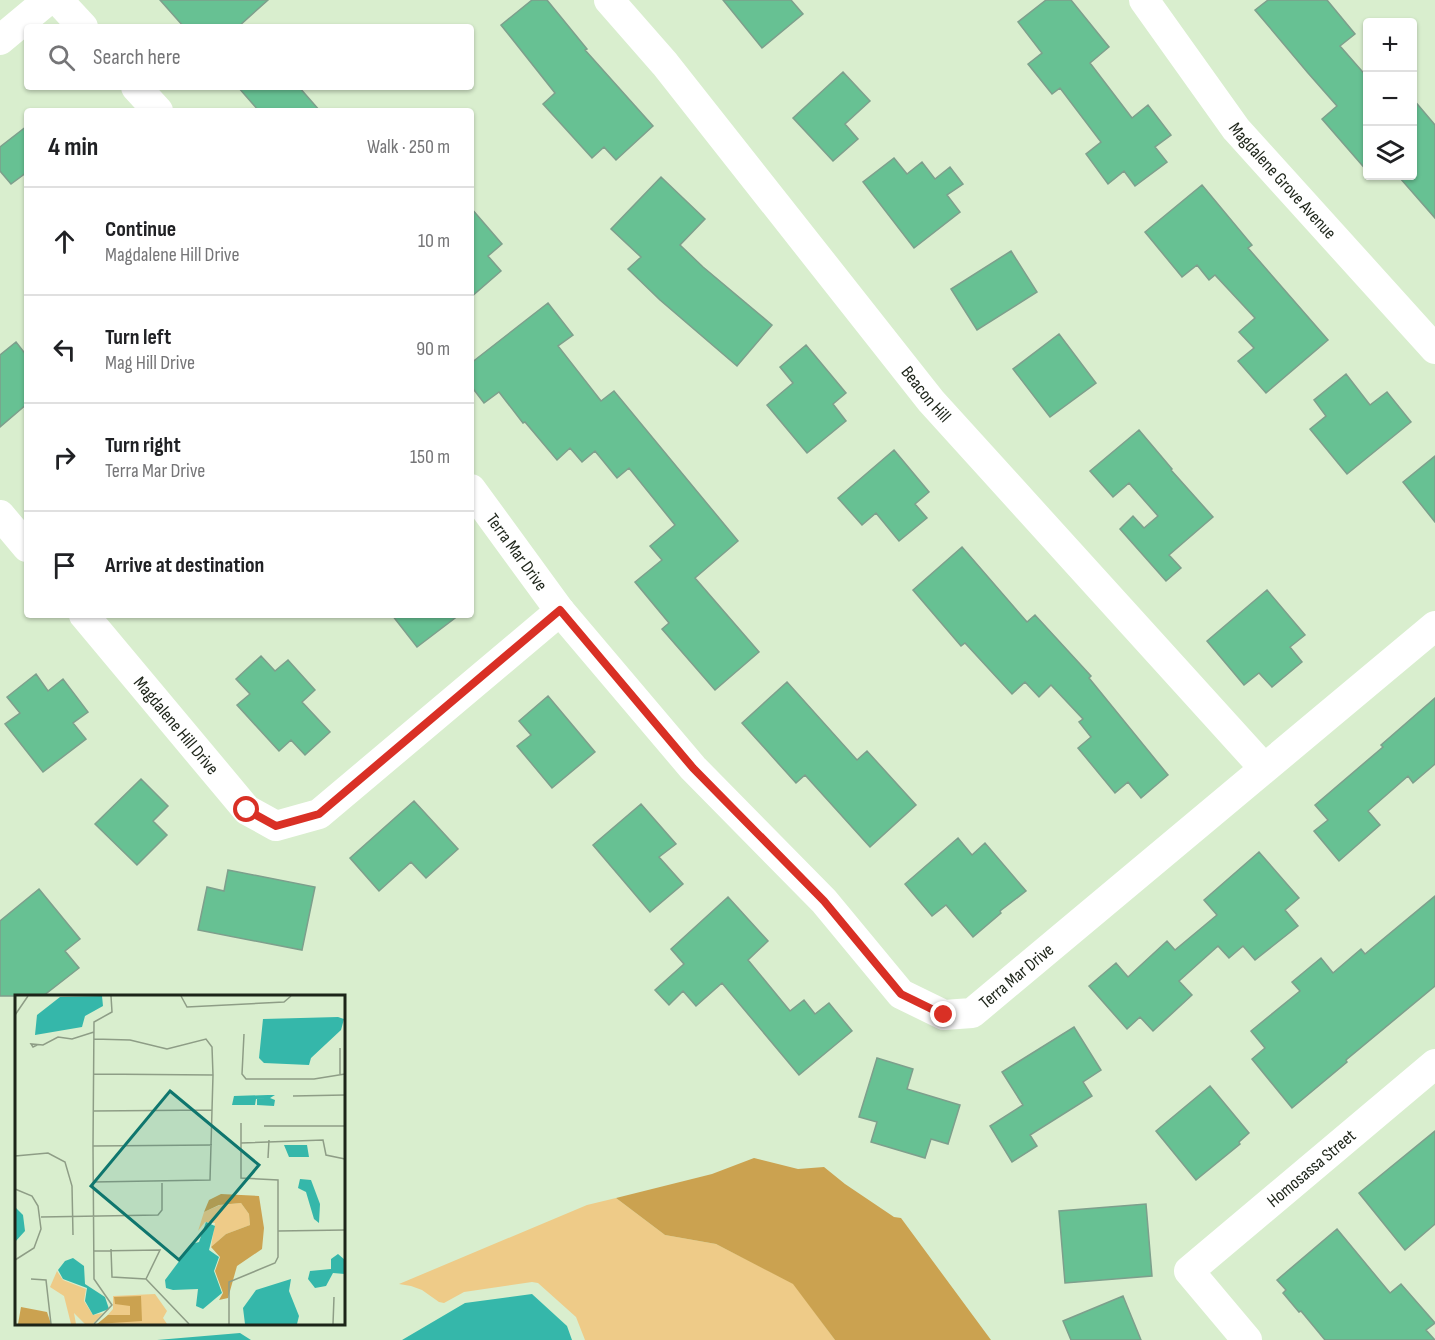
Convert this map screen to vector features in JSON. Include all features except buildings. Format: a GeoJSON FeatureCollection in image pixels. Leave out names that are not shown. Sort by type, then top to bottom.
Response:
{"type":"FeatureCollection","features":[{"type":"Feature","properties":{"kind":"street"},"geometry":{"type":"LineString","coordinates":[[0,40],[48,0]]}},
{"type":"Feature","properties":{"kind":"street"},"geometry":{"type":"LineString","coordinates":[[58,0],[80,24]]}},
{"type":"Feature","properties":{"kind":"street","name":"Beacon Hill"},"geometry":{"type":"LineString","coordinates":[[609,0],[665,64],[931,401],[1264,768]]}},
{"type":"Feature","properties":{"kind":"street","name":"Magdalene Grove Avenue"},"geometry":{"type":"LineString","coordinates":[[1144,0],[1236,129],[1435,349]]}},
{"type":"Feature","properties":{"kind":"street"},"geometry":{"type":"LineString","coordinates":[[139,90],[155,108]]}},
{"type":"Feature","properties":{"kind":"street","name":"Terra Mar Drive"},"geometry":{"type":"LineString","coordinates":[[474,493],[560,610],[693,768],[824,901],[901,994],[944,1015],[972,1013],[1435,626]]}},
{"type":"Feature","properties":{"kind":"street"},"geometry":{"type":"LineString","coordinates":[[0,515],[24,543]]}},
{"type":"Feature","properties":{"kind":"street","name":"Magdalene Hill Drive"},"geometry":{"type":"LineString","coordinates":[[87,618],[247,810],[276,826],[319,814],[560,610]]}},
{"type":"Feature","properties":{"kind":"street","name":"Homosassa Street"},"geometry":{"type":"LineString","coordinates":[[1247,1340],[1189,1271],[1435,1064]]}},
{"type":"Feature","properties":{"kind":"shaded area"},"geometry":{"type":"Polygon","coordinates":[[[754,1158],[798,1169],[824,1167],[894,1217],[901,1218],[991,1340],[835,1340],[793,1284],[716,1244],[665,1235],[616,1198],[712,1174],[754,1158]]]}},
{"type":"Feature","properties":{"kind":"shaded area"},"geometry":{"type":"Polygon","coordinates":[[[616,1198],[665,1235],[716,1244],[794,1284],[835,1340],[585,1340],[576,1317],[538,1283],[464,1292],[444,1303],[422,1290],[399,1284],[587,1205],[616,1198]]]}},
{"type":"Feature","properties":{"kind":"water"},"geometry":{"type":"Polygon","coordinates":[[[532,1294],[567,1326],[572,1340],[402,1340],[465,1303],[532,1294]]]}},
{"type":"Feature","properties":{"kind":"water"},"geometry":{"type":"Polygon","coordinates":[[[240,1333],[251,1340],[157,1340],[240,1333]]]}},
{"type":"Feature","properties":{"kind":"route"},"geometry":{"type":"LineString","coordinates":[[247,810],[276,826],[319,814],[560,610],[693,768],[824,901],[901,994],[944,1015]]}}]}
